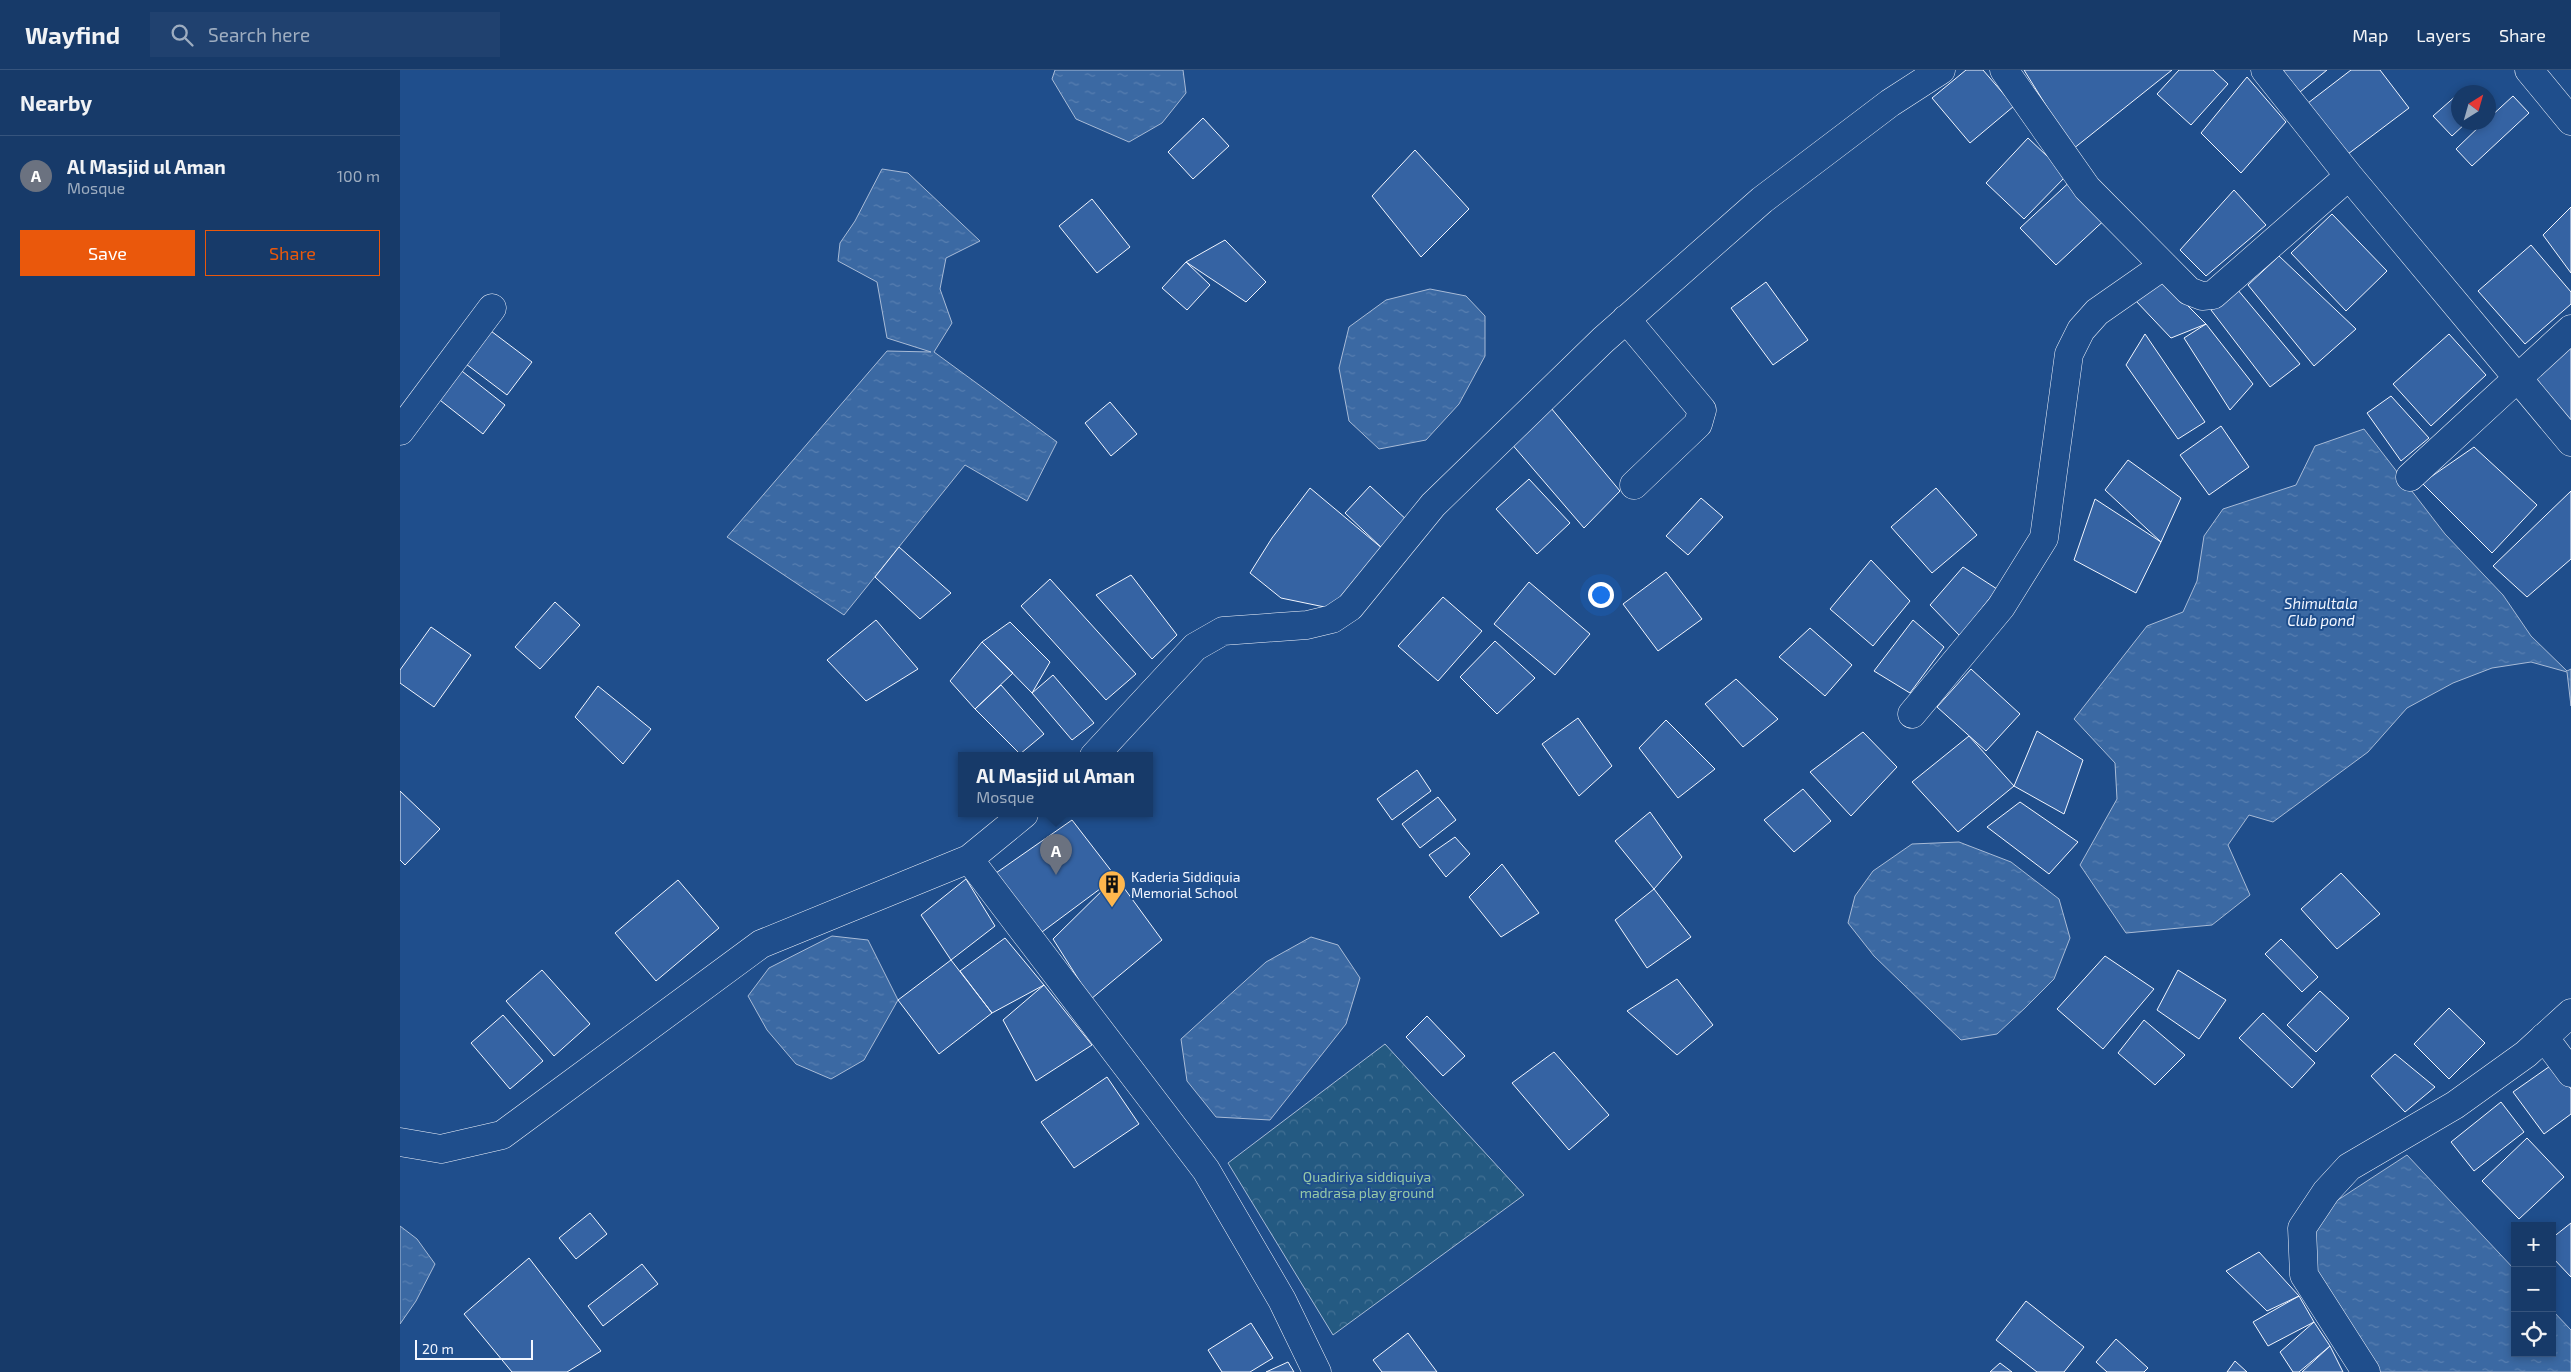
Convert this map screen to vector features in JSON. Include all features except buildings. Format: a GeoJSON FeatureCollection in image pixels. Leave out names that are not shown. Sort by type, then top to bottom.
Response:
{"type":"FeatureCollection","features":[{"type":"Feature","properties":{"kind":"street"},"geometry":{"type":"LineString","coordinates":[[1098,752],[1195,647],[1222,631],[1307,625],[1332,619],[1350,606],[1433,505],[1626,319],[1762,200],[1890,103],[1941,70]]}},
{"type":"Feature","properties":{"kind":"street"},"geometry":{"type":"LineString","coordinates":[[2004,70],[2087,188],[2189,291],[2202,296],[2213,295],[2349,176]]}},
{"type":"Feature","properties":{"kind":"street"},"geometry":{"type":"LineString","coordinates":[[2264,70],[2349,176],[2571,442]]}},
{"type":"Feature","properties":{"kind":"street"},"geometry":{"type":"LineString","coordinates":[[2529,70],[2571,121]]}},
{"type":"Feature","properties":{"kind":"street"},"geometry":{"type":"LineString","coordinates":[[1912,714],[2001,607],[2044,538],[2069,354],[2082,330],[2097,312],[2163,266]]}},
{"type":"Feature","properties":{"kind":"street"},"geometry":{"type":"LineString","coordinates":[[400,431],[492,308]]}},
{"type":"Feature","properties":{"kind":"street"},"geometry":{"type":"LineString","coordinates":[[1626,319],[1702,410],[1698,424],[1634,485]]}},
{"type":"Feature","properties":{"kind":"street"},"geometry":{"type":"LineString","coordinates":[[2410,477],[2571,329]]}},
{"type":"Feature","properties":{"kind":"street"},"geometry":{"type":"LineString","coordinates":[[400,1142],[441,1149],[502,1135],[761,944],[969,859],[1020,817]]}},
{"type":"Feature","properties":{"kind":"street"},"geometry":{"type":"LineString","coordinates":[[969,859],[1206,1170],[1282,1300],[1317,1372]]}},
{"type":"Feature","properties":{"kind":"street"},"geometry":{"type":"LineString","coordinates":[[2366,1372],[2304,1275],[2302,1228],[2326,1192],[2349,1167],[2454,1106],[2526,1054],[2571,1013]]}},
{"type":"Feature","properties":{"kind":"street"},"geometry":{"type":"LineString","coordinates":[[2544,1037],[2571,1073]]}},
{"type":"Feature","properties":{"kind":"green space","name":"Quadiriya siddiquiya madrasa play ground"},"geometry":{"type":"Polygon","coordinates":[[[1385,1044],[1524,1195],[1333,1335],[1228,1163],[1385,1044]]]}},
{"type":"Feature","properties":{"kind":"water"},"geometry":{"type":"Polygon","coordinates":[[[1055,70],[1183,70],[1186,93],[1162,123],[1129,142],[1076,119],[1052,79],[1055,70]]]}},
{"type":"Feature","properties":{"kind":"water"},"geometry":{"type":"Polygon","coordinates":[[[882,169],[908,173],[980,241],[946,258],[940,289],[952,323],[934,352],[1057,442],[1027,501],[965,465],[844,615],[727,537],[887,351],[931,352],[887,338],[877,282],[838,261],[840,243],[855,221],[882,169]]]}},
{"type":"Feature","properties":{"kind":"water"},"geometry":{"type":"Polygon","coordinates":[[[1430,289],[1466,296],[1485,316],[1485,356],[1459,404],[1426,440],[1379,449],[1349,421],[1339,368],[1349,327],[1386,300],[1430,289]]]}},
{"type":"Feature","properties":{"kind":"water","name":"Shimultala Club pond"},"geometry":{"type":"Polygon","coordinates":[[[2364,429],[2445,534],[2503,595],[2531,636],[2567,671],[2571,669],[2571,706],[2567,672],[2531,662],[2492,668],[2453,683],[2407,708],[2368,752],[2273,822],[2249,815],[2228,845],[2250,895],[2212,925],[2126,933],[2080,865],[2117,799],[2115,763],[2074,719],[2147,626],[2183,612],[2197,581],[2204,536],[2223,509],[2296,485],[2315,446],[2364,429]]]}},
{"type":"Feature","properties":{"kind":"water"},"geometry":{"type":"Polygon","coordinates":[[[1959,842],[2011,862],[2059,899],[2070,938],[2054,979],[2025,1008],[1997,1034],[1961,1040],[1874,956],[1848,923],[1855,896],[1873,871],[1912,844],[1959,842]]]}},
{"type":"Feature","properties":{"kind":"water"},"geometry":{"type":"Polygon","coordinates":[[[832,936],[868,940],[898,1000],[864,1060],[831,1079],[796,1064],[767,1030],[748,996],[769,968],[832,936]]]}},
{"type":"Feature","properties":{"kind":"water"},"geometry":{"type":"Polygon","coordinates":[[[1311,937],[1338,945],[1360,978],[1346,1024],[1270,1120],[1216,1117],[1187,1081],[1181,1039],[1266,962],[1311,937]]]}},
{"type":"Feature","properties":{"kind":"water"},"geometry":{"type":"Polygon","coordinates":[[[2407,1155],[2511,1266],[2511,1357],[2556,1357],[2556,1314],[2571,1330],[2571,1372],[2378,1372],[2302,1254],[2324,1209],[2407,1155]]]}},
{"type":"Feature","properties":{"kind":"water"},"geometry":{"type":"Polygon","coordinates":[[[400,1226],[417,1239],[435,1264],[416,1301],[400,1324],[400,1226]]]}},
{"type":"Feature","properties":{"kind":"place","name":"Al Masjid ul Aman"},"geometry":{"type":"Point","coordinates":[1056,875]}},
{"type":"Feature","properties":{"kind":"place","name":"Kaderia Siddiquia Memorial School"},"geometry":{"type":"Point","coordinates":[1112,908]}}]}
